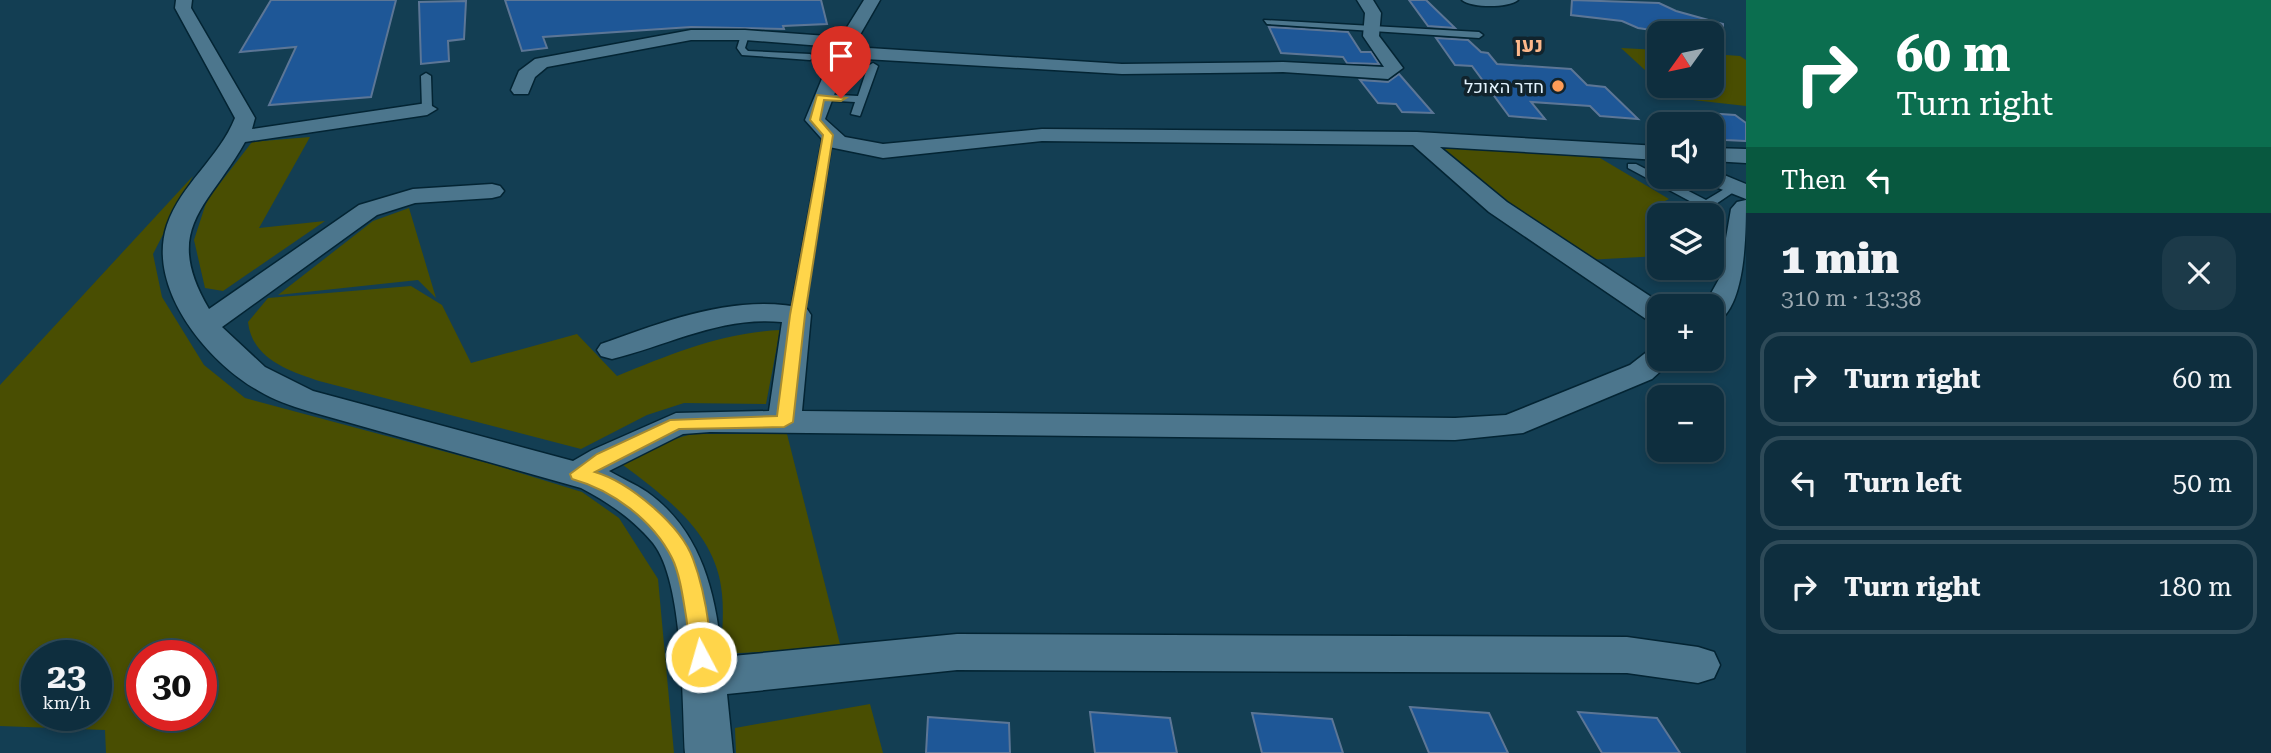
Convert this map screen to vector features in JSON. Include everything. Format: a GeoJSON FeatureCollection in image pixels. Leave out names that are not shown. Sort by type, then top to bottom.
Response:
{"type":"FeatureCollection","features":[{"type":"Feature","properties":{"kind":"street"},"geometry":{"type":"LineString","coordinates":[[184,0],[183,8],[245,118],[237,137],[185,214],[176,240],[177,268],[191,301],[216,339],[254,375],[301,398],[594,478],[634,501],[667,534],[683,558],[697,617],[709,753]]}},
{"type":"Feature","properties":{"kind":"street"},"geometry":{"type":"LineString","coordinates":[[872,0],[844,47],[820,97],[815,120],[828,135],[852,148],[883,151],[1042,135],[1417,138],[1647,152]]}},
{"type":"Feature","properties":{"kind":"street"},"geometry":{"type":"LineString","coordinates":[[521,90],[531,69],[554,59],[665,37],[745,35],[844,47],[1122,69],[1283,67],[1388,73],[1394,68],[1371,36],[1373,13],[1365,0]]}},
{"type":"Feature","properties":{"kind":"street"},"geometry":{"type":"LineString","coordinates":[[1469,0],[1503,0]]}},
{"type":"Feature","properties":{"kind":"street"},"geometry":{"type":"LineString","coordinates":[[237,137],[428,109]]}},
{"type":"Feature","properties":{"kind":"street"},"geometry":{"type":"LineString","coordinates":[[1417,138],[1498,207],[1647,307]]}},
{"type":"Feature","properties":{"kind":"street"},"geometry":{"type":"LineString","coordinates":[[1724,155],[1746,156]]}},
{"type":"Feature","properties":{"kind":"street"},"geometry":{"type":"LineString","coordinates":[[1724,184],[1742,195],[1743,209],[1737,265],[1724,297]]}},
{"type":"Feature","properties":{"kind":"street"},"geometry":{"type":"LineString","coordinates":[[206,324],[368,210],[413,196],[492,191]]}},
{"type":"Feature","properties":{"kind":"street"},"geometry":{"type":"LineString","coordinates":[[612,350],[686,324],[744,314],[778,312],[797,315],[784,422]]}},
{"type":"Feature","properties":{"kind":"street"},"geometry":{"type":"LineString","coordinates":[[579,474],[604,458],[676,424],[784,422],[1455,429],[1511,425],[1647,367]]}},
{"type":"Feature","properties":{"kind":"street"},"geometry":{"type":"LineString","coordinates":[[703,678],[957,652],[1332,656],[1626,655],[1698,665]]}},
{"type":"Feature","properties":{"kind":"lane"},"geometry":{"type":"LineString","coordinates":[[1267,22],[1479,35]]}},
{"type":"Feature","properties":{"kind":"lane"},"geometry":{"type":"LineString","coordinates":[[745,35],[741,48],[745,52],[810,58]]}},
{"type":"Feature","properties":{"kind":"lane"},"geometry":{"type":"LineString","coordinates":[[856,114],[873,66]]}},
{"type":"Feature","properties":{"kind":"lane"},"geometry":{"type":"LineString","coordinates":[[426,76],[428,109]]}},
{"type":"Feature","properties":{"kind":"lane"},"geometry":{"type":"LineString","coordinates":[[820,97],[861,99]]}},
{"type":"Feature","properties":{"kind":"lane"},"geometry":{"type":"LineString","coordinates":[[797,315],[828,135]]}},
{"type":"Feature","properties":{"kind":"lane"},"geometry":{"type":"LineString","coordinates":[[1632,166],[1691,203]]}},
{"type":"Feature","properties":{"kind":"lane"},"geometry":{"type":"LineString","coordinates":[[1721,203],[1742,195]]}},
{"type":"Feature","properties":{"kind":"shaded area"},"geometry":{"type":"Polygon","coordinates":[[[1621,48],[1647,49],[1647,72],[1621,48]]]}},
{"type":"Feature","properties":{"kind":"shaded area"},"geometry":{"type":"Polygon","coordinates":[[[1724,55],[1740,56],[1746,60],[1746,106],[1675,98],[1724,98],[1724,55]]]}},
{"type":"Feature","properties":{"kind":"shaded area"},"geometry":{"type":"Polygon","coordinates":[[[310,137],[259,228],[325,221],[223,291],[205,288],[194,240],[207,200],[252,142],[310,137]]]}},
{"type":"Feature","properties":{"kind":"shaded area"},"geometry":{"type":"Polygon","coordinates":[[[1433,145],[1600,158],[1647,186],[1647,189],[1652,189],[1669,199],[1661,203],[1647,203],[1647,257],[1587,260],[1528,221],[1433,145]]]}},
{"type":"Feature","properties":{"kind":"shaded area"},"geometry":{"type":"Polygon","coordinates":[[[193,176],[153,254],[162,297],[204,365],[245,398],[491,464],[582,492],[619,518],[658,579],[674,753],[106,753],[105,731],[112,731],[112,640],[21,640],[21,727],[0,726],[0,385],[193,176]]]}},
{"type":"Feature","properties":{"kind":"shaded area"},"geometry":{"type":"Polygon","coordinates":[[[409,208],[436,298],[418,280],[278,295],[373,221],[409,208]]]}},
{"type":"Feature","properties":{"kind":"shaded area"},"geometry":{"type":"Polygon","coordinates":[[[411,286],[442,305],[471,363],[577,334],[617,376],[717,340],[780,330],[766,404],[684,403],[647,415],[581,449],[319,381],[274,362],[264,354],[251,335],[248,322],[268,298],[411,286]]]}},
{"type":"Feature","properties":{"kind":"shaded area"},"geometry":{"type":"Polygon","coordinates":[[[691,434],[787,434],[841,648],[721,654],[722,594],[711,553],[687,519],[672,504],[623,465],[650,447],[691,434]]]}},
{"type":"Feature","properties":{"kind":"shaded area"},"geometry":{"type":"Polygon","coordinates":[[[870,704],[883,753],[736,753],[735,728],[870,704]]]}},
{"type":"Feature","properties":{"kind":"building"},"geometry":{"type":"Polygon","coordinates":[[[271,0],[396,0],[371,97],[269,105],[296,47],[240,52],[271,0]]]}},
{"type":"Feature","properties":{"kind":"building"},"geometry":{"type":"Polygon","coordinates":[[[505,0],[821,0],[827,24],[783,26],[784,29],[691,27],[543,37],[547,48],[522,51],[505,0]]]}},
{"type":"Feature","properties":{"kind":"building"},"geometry":{"type":"Polygon","coordinates":[[[1409,0],[1426,0],[1455,28],[1428,26],[1409,0]]]}},
{"type":"Feature","properties":{"kind":"building"},"geometry":{"type":"Polygon","coordinates":[[[1572,0],[1659,3],[1676,11],[1712,21],[1647,21],[1647,29],[1622,21],[1571,15],[1572,0]]]}},
{"type":"Feature","properties":{"kind":"building"},"geometry":{"type":"Polygon","coordinates":[[[466,1],[464,39],[448,41],[449,61],[421,64],[419,2],[466,1]]]}},
{"type":"Feature","properties":{"kind":"building"},"geometry":{"type":"Polygon","coordinates":[[[1269,27],[1348,32],[1361,52],[1371,52],[1379,64],[1347,63],[1343,57],[1281,53],[1269,27]]]}},
{"type":"Feature","properties":{"kind":"building","name":"חדר האוכל"},"geometry":{"type":"Polygon","coordinates":[[[1436,38],[1468,40],[1481,52],[1488,53],[1497,64],[1571,69],[1587,85],[1605,87],[1638,119],[1600,116],[1590,106],[1531,102],[1545,119],[1509,116],[1472,66],[1455,65],[1436,38]]]}},
{"type":"Feature","properties":{"kind":"building"},"geometry":{"type":"Polygon","coordinates":[[[1399,74],[1433,113],[1402,112],[1396,104],[1378,103],[1360,80],[1388,82],[1399,74]]]}},
{"type":"Feature","properties":{"kind":"building"},"geometry":{"type":"Polygon","coordinates":[[[1724,114],[1735,115],[1746,123],[1746,141],[1725,140],[1724,114]]]}},
{"type":"Feature","properties":{"kind":"building"},"geometry":{"type":"Polygon","coordinates":[[[1410,707],[1489,713],[1508,753],[1429,753],[1410,707]]]}},
{"type":"Feature","properties":{"kind":"building"},"geometry":{"type":"Polygon","coordinates":[[[1090,712],[1170,718],[1177,753],[1095,753],[1090,712]]]}},
{"type":"Feature","properties":{"kind":"building"},"geometry":{"type":"Polygon","coordinates":[[[1578,712],[1657,718],[1680,753],[1602,753],[1578,712]]]}},
{"type":"Feature","properties":{"kind":"building"},"geometry":{"type":"Polygon","coordinates":[[[1252,713],[1332,719],[1343,753],[1262,753],[1252,713]]]}},
{"type":"Feature","properties":{"kind":"building"},"geometry":{"type":"Polygon","coordinates":[[[928,717],[1009,723],[1010,753],[926,753],[928,717]]]}},
{"type":"Feature","properties":{"kind":"place","name":"חדר האוכל"},"geometry":{"type":"Point","coordinates":[1558,86]}},
{"type":"Feature","properties":{"kind":"district","name":"נען"},"geometry":{"type":"Point","coordinates":[1529,45]}},
{"type":"Feature","properties":{"kind":"route"},"geometry":{"type":"LineString","coordinates":[[701,657],[697,617],[683,558],[667,534],[634,501],[594,478],[579,474],[604,458],[676,424],[710,421],[784,422],[797,315],[828,135],[815,120],[816,111],[820,97],[841,98]]}}]}
